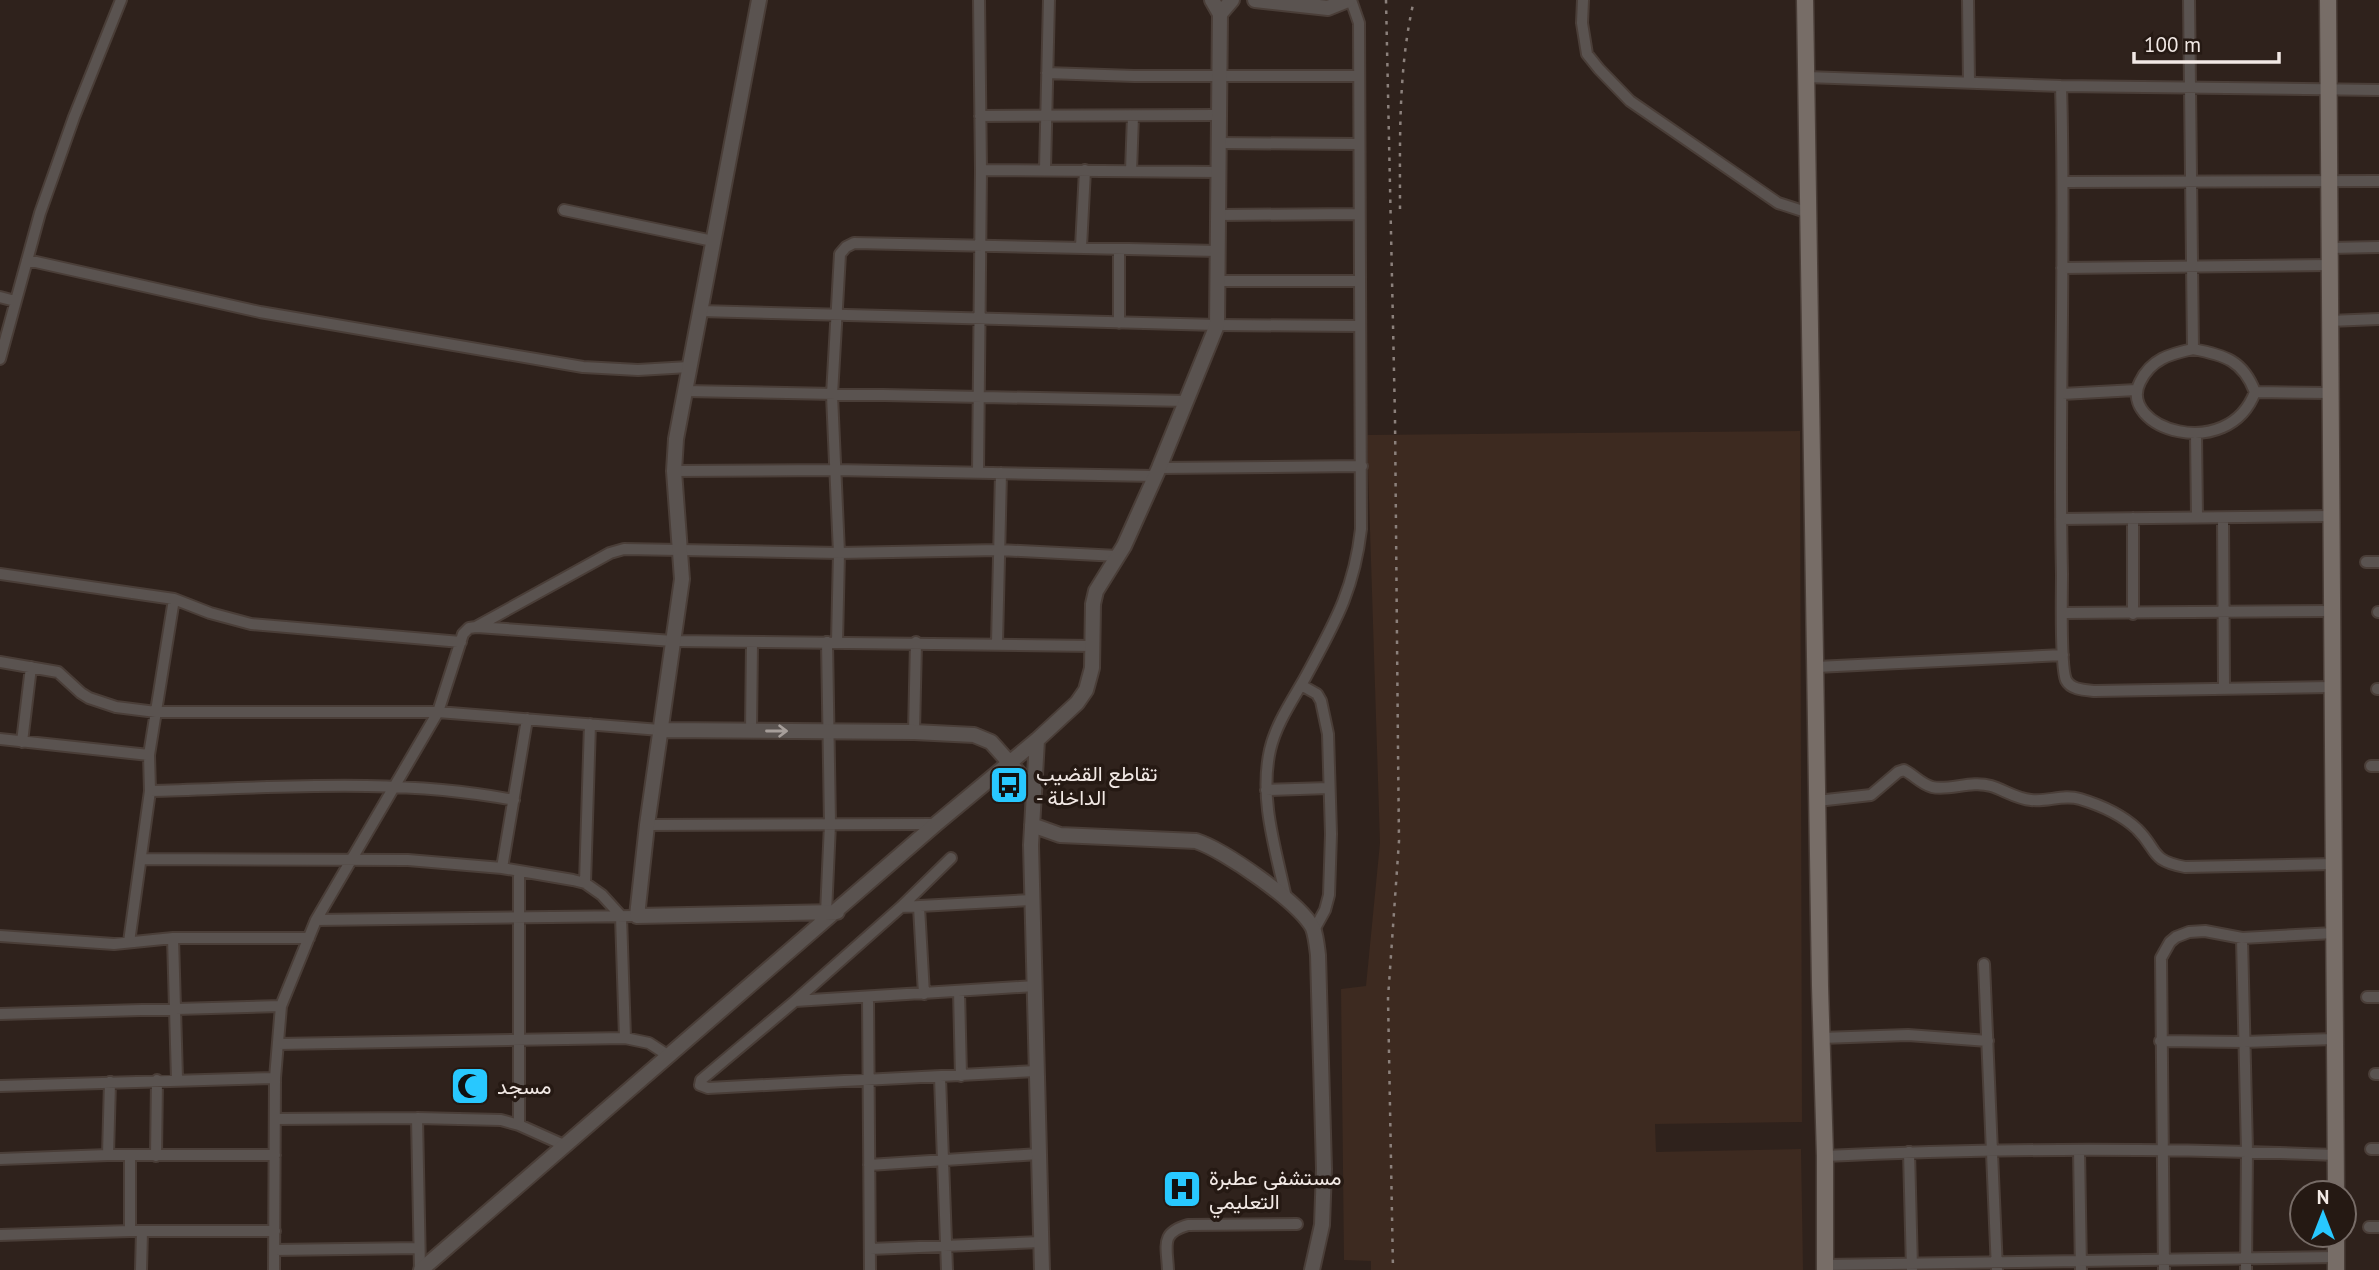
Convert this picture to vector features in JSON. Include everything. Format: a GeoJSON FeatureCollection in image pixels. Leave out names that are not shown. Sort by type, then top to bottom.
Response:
{"type":"FeatureCollection","features":[{"type":"Feature","properties":{"kind":"main road"},"geometry":{"type":"LineString","coordinates":[[1805,0],[1825,1267]]}},
{"type":"Feature","properties":{"kind":"main road"},"geometry":{"type":"LineString","coordinates":[[2328,0],[2336,1179]]}},
{"type":"Feature","properties":{"kind":"street"},"geometry":{"type":"LineString","coordinates":[[0,359],[40,213],[74,117],[121,0]]}},
{"type":"Feature","properties":{"kind":"street"},"geometry":{"type":"LineString","coordinates":[[637,916],[647,825],[682,579],[674,471],[676,439],[759,0]]}},
{"type":"Feature","properties":{"kind":"street"},"geometry":{"type":"LineString","coordinates":[[978,472],[981,244],[979,0]]}},
{"type":"Feature","properties":{"kind":"street"},"geometry":{"type":"LineString","coordinates":[[1045,169],[1049,0]]}},
{"type":"Feature","properties":{"kind":"street"},"geometry":{"type":"LineString","coordinates":[[421,1270],[832,912],[1037,740],[1077,703],[1086,690],[1092,668],[1093,604],[1096,591],[1118,556],[1157,472],[1217,325],[1220,15],[1212,0]]}},
{"type":"Feature","properties":{"kind":"street"},"geometry":{"type":"LineString","coordinates":[[1220,15],[1232,0]]}},
{"type":"Feature","properties":{"kind":"street"},"geometry":{"type":"LineString","coordinates":[[1255,0],[1328,8],[1349,0],[1359,23],[1361,529],[1351,585],[1335,622],[1281,719],[1270,750],[1266,790],[1275,856],[1286,898]]}},
{"type":"Feature","properties":{"kind":"street"},"geometry":{"type":"LineString","coordinates":[[1583,0],[1582,23],[1587,54],[1630,101],[1778,204],[1809,213]]}},
{"type":"Feature","properties":{"kind":"street"},"geometry":{"type":"LineString","coordinates":[[1968,0],[1969,83]]}},
{"type":"Feature","properties":{"kind":"street"},"geometry":{"type":"LineString","coordinates":[[2189,0],[2193,349]]}},
{"type":"Feature","properties":{"kind":"street"},"geometry":{"type":"LineString","coordinates":[[1047,73],[1219,77],[1358,76]]}},
{"type":"Feature","properties":{"kind":"street"},"geometry":{"type":"LineString","coordinates":[[1806,77],[2061,86],[2379,90]]}},
{"type":"Feature","properties":{"kind":"street"},"geometry":{"type":"LineString","coordinates":[[2061,86],[2064,182],[2061,519],[2063,655],[2066,681],[2081,690],[2333,687]]}},
{"type":"Feature","properties":{"kind":"street"},"geometry":{"type":"LineString","coordinates":[[980,116],[1218,115]]}},
{"type":"Feature","properties":{"kind":"street"},"geometry":{"type":"LineString","coordinates":[[1132,172],[1133,116]]}},
{"type":"Feature","properties":{"kind":"street"},"geometry":{"type":"LineString","coordinates":[[1218,143],[1358,144]]}},
{"type":"Feature","properties":{"kind":"street"},"geometry":{"type":"LineString","coordinates":[[981,170],[1217,172]]}},
{"type":"Feature","properties":{"kind":"street"},"geometry":{"type":"LineString","coordinates":[[1081,247],[1085,170]]}},
{"type":"Feature","properties":{"kind":"street"},"geometry":{"type":"LineString","coordinates":[[2064,182],[2379,181]]}},
{"type":"Feature","properties":{"kind":"street"},"geometry":{"type":"LineString","coordinates":[[564,210],[713,241]]}},
{"type":"Feature","properties":{"kind":"street"},"geometry":{"type":"LineString","coordinates":[[1218,215],[1358,214]]}},
{"type":"Feature","properties":{"kind":"street"},"geometry":{"type":"LineString","coordinates":[[832,912],[829,732],[839,553],[832,395],[835,315],[841,254],[846,247],[854,243],[1219,251]]}},
{"type":"Feature","properties":{"kind":"street"},"geometry":{"type":"LineString","coordinates":[[2329,248],[2379,247]]}},
{"type":"Feature","properties":{"kind":"street"},"geometry":{"type":"LineString","coordinates":[[1119,249],[1119,323]]}},
{"type":"Feature","properties":{"kind":"street"},"geometry":{"type":"LineString","coordinates":[[27,260],[260,312],[583,367],[638,370],[689,367]]}},
{"type":"Feature","properties":{"kind":"street"},"geometry":{"type":"LineString","coordinates":[[2062,268],[2330,265]]}},
{"type":"Feature","properties":{"kind":"street"},"geometry":{"type":"LineString","coordinates":[[1219,281],[1359,281]]}},
{"type":"Feature","properties":{"kind":"street"},"geometry":{"type":"LineString","coordinates":[[0,297],[15,301]]}},
{"type":"Feature","properties":{"kind":"street"},"geometry":{"type":"LineString","coordinates":[[700,311],[1119,323],[1359,326]]}},
{"type":"Feature","properties":{"kind":"street"},"geometry":{"type":"LineString","coordinates":[[2329,321],[2379,319]]}},
{"type":"Feature","properties":{"kind":"street"},"geometry":{"type":"LineString","coordinates":[[2193,349],[2214,353],[2233,362],[2249,375],[2255,392],[2249,406],[2238,419],[2220,429],[2196,434],[2160,425],[2145,415],[2138,404],[2136,390],[2152,364],[2171,354],[2193,349]]}},
{"type":"Feature","properties":{"kind":"street"},"geometry":{"type":"LineString","coordinates":[[2062,394],[2136,390]]}},
{"type":"Feature","properties":{"kind":"street"},"geometry":{"type":"LineString","coordinates":[[685,391],[1186,401]]}},
{"type":"Feature","properties":{"kind":"street"},"geometry":{"type":"LineString","coordinates":[[2255,392],[2329,393]]}},
{"type":"Feature","properties":{"kind":"street"},"geometry":{"type":"LineString","coordinates":[[2196,434],[2197,517]]}},
{"type":"Feature","properties":{"kind":"street"},"geometry":{"type":"LineString","coordinates":[[674,471],[1157,472],[1362,466]]}},
{"type":"Feature","properties":{"kind":"street"},"geometry":{"type":"LineString","coordinates":[[997,643],[1001,473]]}},
{"type":"Feature","properties":{"kind":"street"},"geometry":{"type":"LineString","coordinates":[[2061,519],[2332,516]]}},
{"type":"Feature","properties":{"kind":"street"},"geometry":{"type":"LineString","coordinates":[[2133,518],[2133,614]]}},
{"type":"Feature","properties":{"kind":"street"},"geometry":{"type":"LineString","coordinates":[[2223,518],[2224,688]]}},
{"type":"Feature","properties":{"kind":"street"},"geometry":{"type":"LineString","coordinates":[[274,1270],[275,1078],[281,1006],[317,920],[438,712],[461,642],[469,628],[610,553],[624,549],[839,553],[999,550],[1118,556]]}},
{"type":"Feature","properties":{"kind":"street"},"geometry":{"type":"LineString","coordinates":[[2366,562],[2379,562]]}},
{"type":"Feature","properties":{"kind":"street"},"geometry":{"type":"LineString","coordinates":[[0,575],[174,600],[251,624],[461,642]]}},
{"type":"Feature","properties":{"kind":"street"},"geometry":{"type":"LineString","coordinates":[[129,942],[150,791],[149,755],[174,600]]}},
{"type":"Feature","properties":{"kind":"street"},"geometry":{"type":"LineString","coordinates":[[2063,613],[2332,611]]}},
{"type":"Feature","properties":{"kind":"street"},"geometry":{"type":"LineString","coordinates":[[476,626],[673,642],[916,642],[1093,646]]}},
{"type":"Feature","properties":{"kind":"street"},"geometry":{"type":"LineString","coordinates":[[751,731],[752,642]]}},
{"type":"Feature","properties":{"kind":"street"},"geometry":{"type":"LineString","coordinates":[[914,732],[916,642]]}},
{"type":"Feature","properties":{"kind":"street"},"geometry":{"type":"LineString","coordinates":[[1816,667],[2063,655]]}},
{"type":"Feature","properties":{"kind":"street"},"geometry":{"type":"LineString","coordinates":[[0,662],[58,672],[89,698],[116,707],[156,712],[438,712],[660,730],[914,732],[984,737],[1033,789]]}},
{"type":"Feature","properties":{"kind":"street"},"geometry":{"type":"LineString","coordinates":[[22,742],[31,667]]}},
{"type":"Feature","properties":{"kind":"street"},"geometry":{"type":"LineString","coordinates":[[1301,685],[1317,694],[1325,712],[1331,834],[1328,895],[1325,910],[1314,930]]}},
{"type":"Feature","properties":{"kind":"street"},"geometry":{"type":"LineString","coordinates":[[502,868],[527,719]]}},
{"type":"Feature","properties":{"kind":"street"},"geometry":{"type":"LineString","coordinates":[[585,883],[590,724]]}},
{"type":"Feature","properties":{"kind":"street"},"geometry":{"type":"LineString","coordinates":[[0,739],[149,755]]}},
{"type":"Feature","properties":{"kind":"street"},"geometry":{"type":"LineString","coordinates":[[1037,740],[1031,845],[1042,1270]]}},
{"type":"Feature","properties":{"kind":"street"},"geometry":{"type":"LineString","coordinates":[[1817,801],[1871,795],[1904,770],[1927,786],[1936,788],[1966,784],[1989,785],[2030,800],[2077,798],[2125,819],[2138,830],[2156,856],[2170,864],[2185,867],[2334,864]]}},
{"type":"Feature","properties":{"kind":"street"},"geometry":{"type":"LineString","coordinates":[[150,791],[395,786],[441,788],[513,800]]}},
{"type":"Feature","properties":{"kind":"street"},"geometry":{"type":"LineString","coordinates":[[1266,790],[1329,788]]}},
{"type":"Feature","properties":{"kind":"street"},"geometry":{"type":"LineString","coordinates":[[647,825],[936,824]]}},
{"type":"Feature","properties":{"kind":"street"},"geometry":{"type":"LineString","coordinates":[[1032,825],[1060,835],[1196,841],[1212,846],[1286,898],[1303,914],[1314,930],[1318,955],[1324,1169],[1322,1225],[1312,1270]]}},
{"type":"Feature","properties":{"kind":"street"},"geometry":{"type":"LineString","coordinates":[[1031,845],[1060,835]]}},
{"type":"Feature","properties":{"kind":"street"},"geometry":{"type":"LineString","coordinates":[[142,859],[408,860],[502,868],[585,883],[602,895],[621,916],[625,1038]]}},
{"type":"Feature","properties":{"kind":"street"},"geometry":{"type":"LineString","coordinates":[[951,859],[795,1001],[701,1080],[700,1085],[708,1088],[1037,1071]]}},
{"type":"Feature","properties":{"kind":"street"},"geometry":{"type":"LineString","coordinates":[[519,871],[519,1125]]}},
{"type":"Feature","properties":{"kind":"street"},"geometry":{"type":"LineString","coordinates":[[901,907],[1032,900]]}},
{"type":"Feature","properties":{"kind":"street"},"geometry":{"type":"LineString","coordinates":[[919,907],[924,994]]}},
{"type":"Feature","properties":{"kind":"street"},"geometry":{"type":"LineString","coordinates":[[317,920],[832,912]]}},
{"type":"Feature","properties":{"kind":"street"},"geometry":{"type":"LineString","coordinates":[[2163,1266],[2161,958],[2170,942],[2189,932],[2205,931],[2242,939],[2334,933]]}},
{"type":"Feature","properties":{"kind":"street"},"geometry":{"type":"LineString","coordinates":[[0,936],[78,942],[129,942],[173,937],[309,937]]}},
{"type":"Feature","properties":{"kind":"street"},"geometry":{"type":"LineString","coordinates":[[173,937],[177,1079]]}},
{"type":"Feature","properties":{"kind":"street"},"geometry":{"type":"LineString","coordinates":[[2242,939],[2247,1151],[2246,1265]]}},
{"type":"Feature","properties":{"kind":"street"},"geometry":{"type":"LineString","coordinates":[[1984,964],[1997,1267]]}},
{"type":"Feature","properties":{"kind":"street"},"geometry":{"type":"LineString","coordinates":[[795,1001],[1035,986]]}},
{"type":"Feature","properties":{"kind":"street"},"geometry":{"type":"LineString","coordinates":[[959,991],[961,1076]]}},
{"type":"Feature","properties":{"kind":"street"},"geometry":{"type":"LineString","coordinates":[[2367,997],[2379,997]]}},
{"type":"Feature","properties":{"kind":"street"},"geometry":{"type":"LineString","coordinates":[[868,998],[870,1270]]}},
{"type":"Feature","properties":{"kind":"street"},"geometry":{"type":"LineString","coordinates":[[0,1014],[281,1006]]}},
{"type":"Feature","properties":{"kind":"street"},"geometry":{"type":"LineString","coordinates":[[1821,1038],[1909,1035],[1988,1041]]}},
{"type":"Feature","properties":{"kind":"street"},"geometry":{"type":"LineString","coordinates":[[278,1044],[625,1038],[649,1043],[669,1056]]}},
{"type":"Feature","properties":{"kind":"street"},"geometry":{"type":"LineString","coordinates":[[2160,1041],[2335,1039]]}},
{"type":"Feature","properties":{"kind":"street"},"geometry":{"type":"LineString","coordinates":[[940,1077],[947,1270]]}},
{"type":"Feature","properties":{"kind":"street"},"geometry":{"type":"LineString","coordinates":[[0,1086],[275,1078]]}},
{"type":"Feature","properties":{"kind":"street"},"geometry":{"type":"LineString","coordinates":[[156,1156],[157,1080]]}},
{"type":"Feature","properties":{"kind":"street"},"geometry":{"type":"LineString","coordinates":[[108,1155],[110,1082]]}},
{"type":"Feature","properties":{"kind":"street"},"geometry":{"type":"LineString","coordinates":[[417,1118],[421,1270]]}},
{"type":"Feature","properties":{"kind":"street"},"geometry":{"type":"LineString","coordinates":[[275,1119],[501,1120],[566,1146]]}},
{"type":"Feature","properties":{"kind":"street"},"geometry":{"type":"LineString","coordinates":[[1825,1156],[1909,1152],[2161,1149],[2336,1155]]}},
{"type":"Feature","properties":{"kind":"street"},"geometry":{"type":"LineString","coordinates":[[2079,1150],[2081,1266]]}},
{"type":"Feature","properties":{"kind":"street"},"geometry":{"type":"LineString","coordinates":[[1909,1152],[1912,1267]]}},
{"type":"Feature","properties":{"kind":"street"},"geometry":{"type":"LineString","coordinates":[[869,1166],[1039,1154]]}},
{"type":"Feature","properties":{"kind":"street"},"geometry":{"type":"LineString","coordinates":[[0,1159],[108,1155],[275,1155]]}},
{"type":"Feature","properties":{"kind":"street"},"geometry":{"type":"LineString","coordinates":[[130,1156],[130,1231]]}},
{"type":"Feature","properties":{"kind":"street"},"geometry":{"type":"LineString","coordinates":[[1168,1270],[1168,1234],[1174,1229],[1188,1225],[1297,1224]]}},
{"type":"Feature","properties":{"kind":"street"},"geometry":{"type":"LineString","coordinates":[[0,1235],[130,1231],[275,1231]]}},
{"type":"Feature","properties":{"kind":"street"},"geometry":{"type":"LineString","coordinates":[[141,1270],[142,1231]]}},
{"type":"Feature","properties":{"kind":"street"},"geometry":{"type":"LineString","coordinates":[[870,1249],[1041,1242]]}},
{"type":"Feature","properties":{"kind":"street"},"geometry":{"type":"LineString","coordinates":[[274,1250],[419,1248]]}},
{"type":"Feature","properties":{"kind":"street"},"geometry":{"type":"LineString","coordinates":[[1825,1267],[2336,1264]]}},
{"type":"Feature","properties":{"kind":"shaded area"},"geometry":{"type":"Polygon","coordinates":[[[1800,431],[1802,1122],[1655,1124],[1656,1152],[1801,1149],[1803,1270],[1371,1270],[1371,1261],[1344,1260],[1341,989],[1366,986],[1380,843],[1367,435],[1800,431]]]}},
{"type":"Feature","properties":{"kind":"railway"},"geometry":{"type":"LineString","coordinates":[[1386,0],[1395,418],[1399,841],[1388,998],[1393,1270]]}},
{"type":"Feature","properties":{"kind":"railway"},"geometry":{"type":"LineString","coordinates":[[1400,209],[1403,78],[1414,0]]}},
{"type":"Feature","properties":{"kind":"place","name":"تقاطع القضيب - الداخلة"},"geometry":{"type":"Point","coordinates":[1009,785]}},
{"type":"Feature","properties":{"kind":"place","name":"مسجد"},"geometry":{"type":"Point","coordinates":[470,1086]}},
{"type":"Feature","properties":{"kind":"place","name":"مستشفى عطبرة التعليمي"},"geometry":{"type":"Point","coordinates":[1182,1189]}}]}
